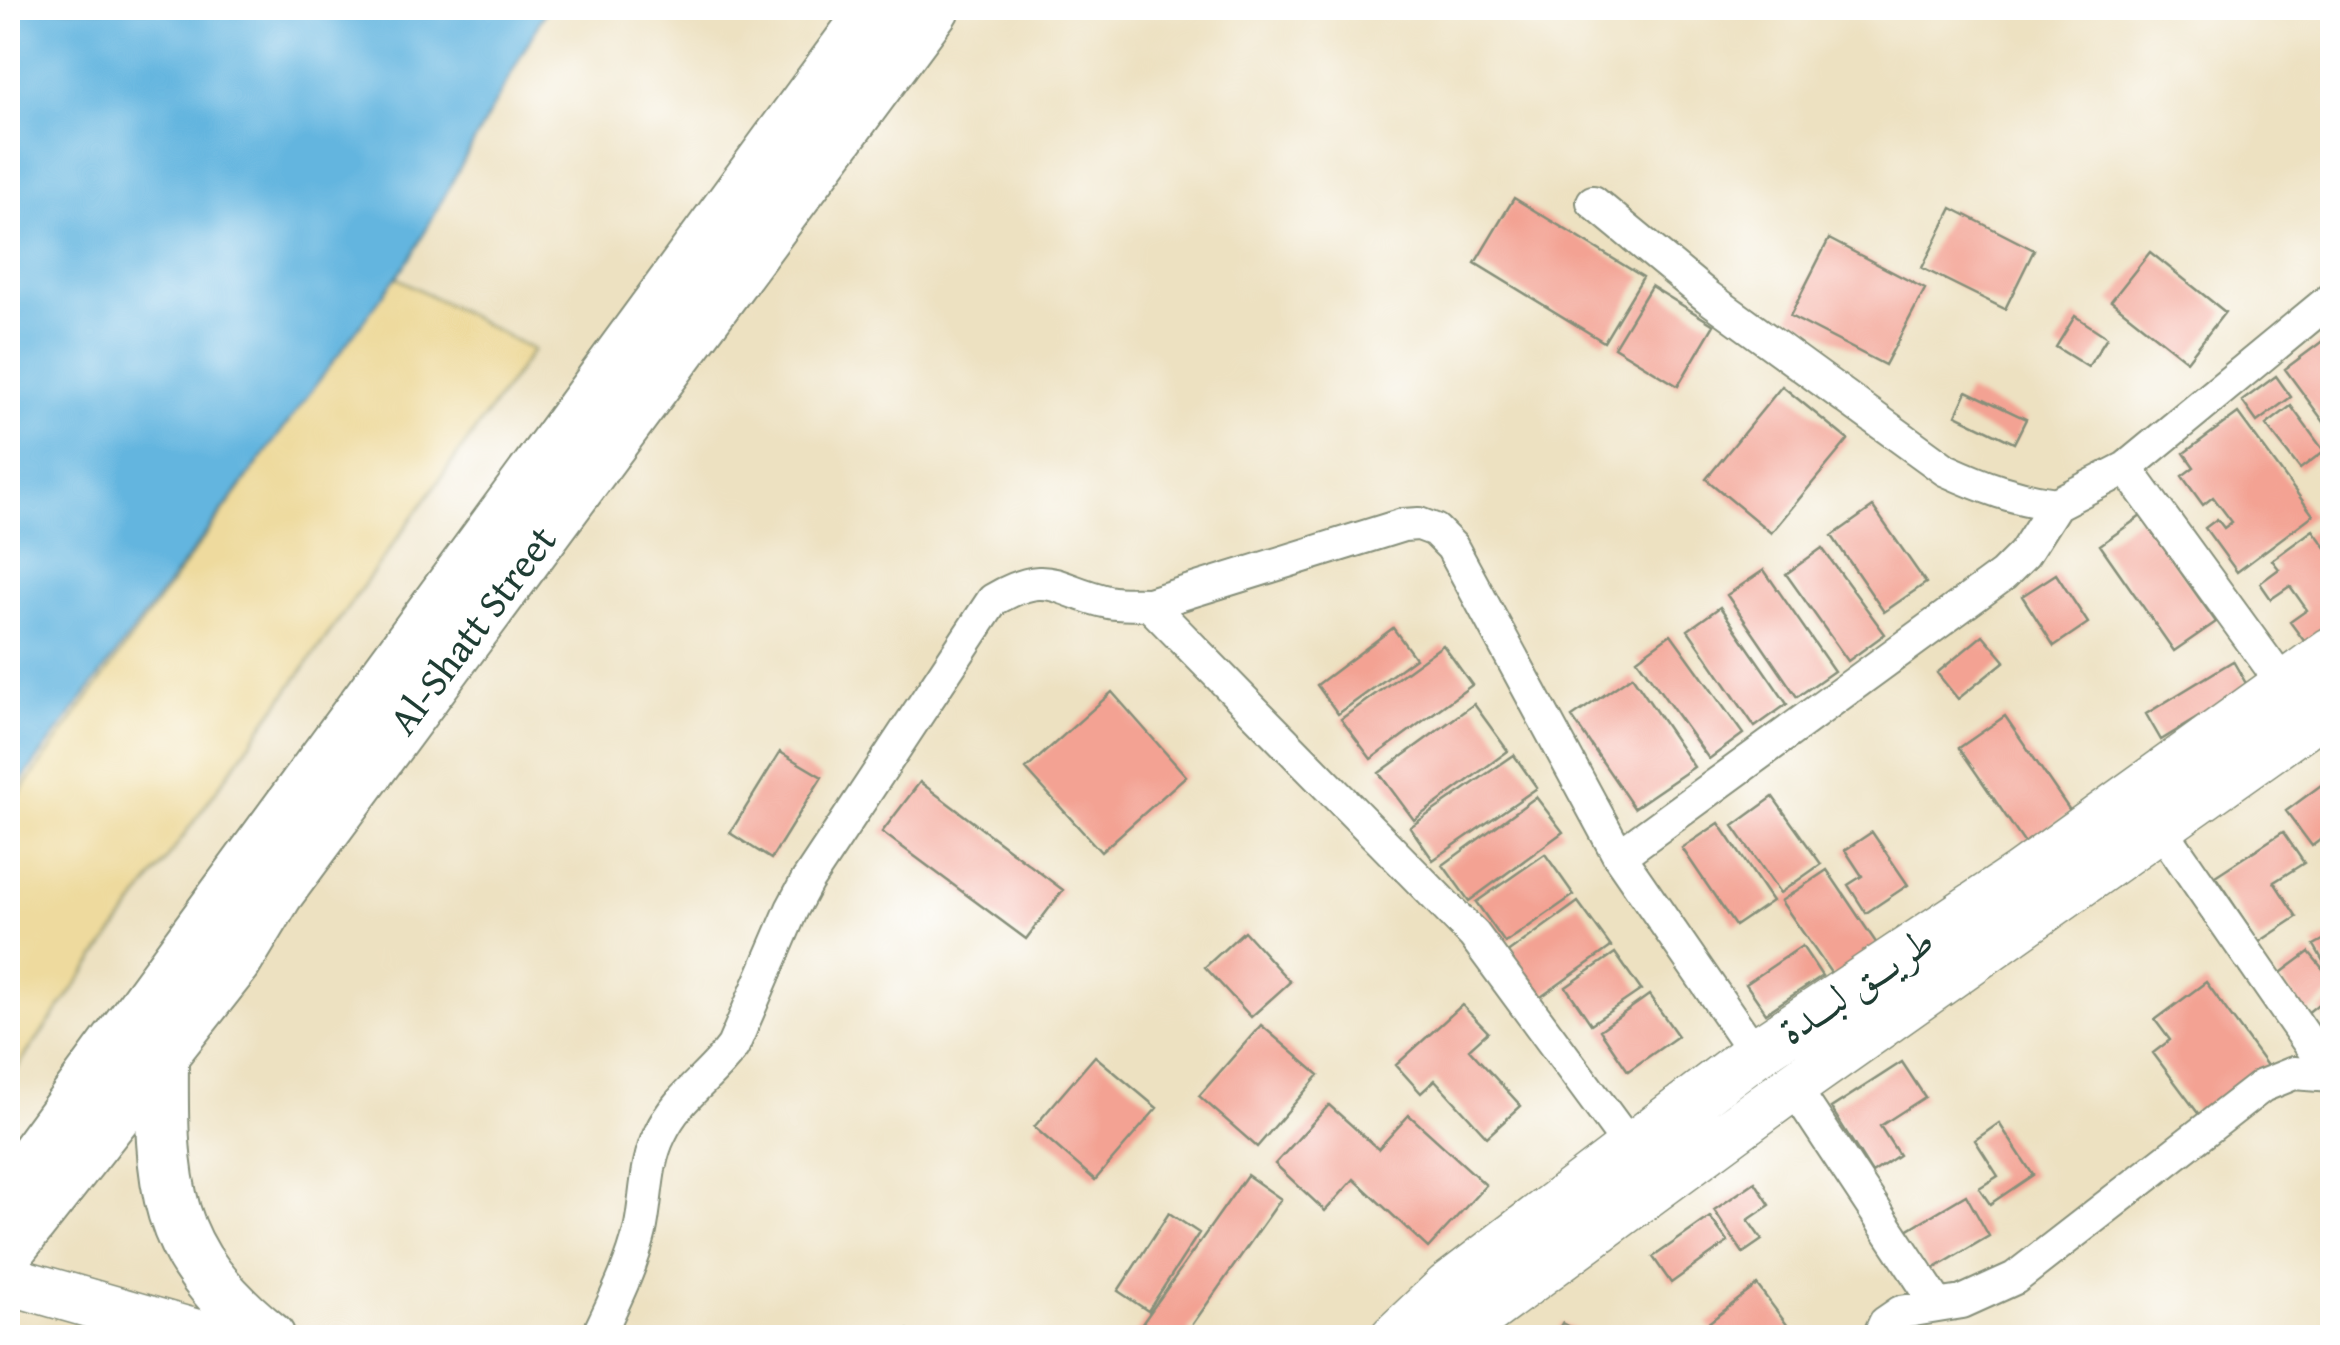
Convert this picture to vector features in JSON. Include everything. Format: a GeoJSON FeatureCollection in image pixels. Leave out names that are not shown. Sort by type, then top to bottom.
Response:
{"type":"FeatureCollection","features":[{"type":"Feature","properties":{"kind":"main road","name":"Al-Shatt Street"},"geometry":{"type":"LineString","coordinates":[[8,1192],[248,867],[512,498],[876,8]]}},
{"type":"Feature","properties":{"kind":"main road","name":"Al-Shatt Street"},"geometry":{"type":"LineString","coordinates":[[8,1250],[235,962],[277,892],[933,8]]}},
{"type":"Feature","properties":{"kind":"main road"},"geometry":{"type":"LineString","coordinates":[[162,1054],[161,1152],[168,1194],[181,1232],[214,1287],[269,1338]]}},
{"type":"Feature","properties":{"kind":"street"},"geometry":{"type":"LineString","coordinates":[[1593,202],[1708,296],[1946,470],[1989,490],[2056,504]]}},
{"type":"Feature","properties":{"kind":"street"},"geometry":{"type":"LineString","coordinates":[[1619,856],[2004,575],[2024,554],[2056,504],[2126,468],[2332,298]]}},
{"type":"Feature","properties":{"kind":"street"},"geometry":{"type":"LineString","coordinates":[[2126,468],[2284,685]]}},
{"type":"Feature","properties":{"kind":"street"},"geometry":{"type":"LineString","coordinates":[[597,1338],[632,1259],[651,1157],[666,1120],[733,1046],[807,881],[993,600],[1019,585],[1052,581],[1110,603],[1150,604],[1403,525],[1418,524],[1435,530],[1452,547],[1479,594],[1619,856],[1755,1053]]}},
{"type":"Feature","properties":{"kind":"street"},"geometry":{"type":"LineString","coordinates":[[1150,604],[1474,935],[1631,1148]]}},
{"type":"Feature","properties":{"kind":"street","name":"طريـــق لبـــدة"},"geometry":{"type":"LineString","coordinates":[[1394,1338],[1448,1287],[1755,1053],[2020,876],[2332,651]]}},
{"type":"Feature","properties":{"kind":"street","name":"طريـــق لبـــدة"},"geometry":{"type":"LineString","coordinates":[[1450,1338],[1793,1086],[2332,705]]}},
{"type":"Feature","properties":{"kind":"street"},"geometry":{"type":"LineString","coordinates":[[2159,826],[2332,1076]]}},
{"type":"Feature","properties":{"kind":"street"},"geometry":{"type":"LineString","coordinates":[[1878,1338],[1892,1316],[1962,1302],[2016,1278],[2262,1086],[2294,1073],[2332,1076]]}},
{"type":"Feature","properties":{"kind":"street"},"geometry":{"type":"LineString","coordinates":[[1793,1086],[1937,1304]]}},
{"type":"Feature","properties":{"kind":"street"},"geometry":{"type":"LineString","coordinates":[[8,1280],[211,1338]]}},
{"type":"Feature","properties":{"kind":"sand"},"geometry":{"type":"Polygon","coordinates":[[[394,276],[533,350],[8,1080],[8,809],[394,276]]]}},
{"type":"Feature","properties":{"kind":"water"},"geometry":{"type":"Polygon","coordinates":[[[8,8],[547,8],[411,257],[8,799],[8,8]]]}},
{"type":"Feature","properties":{"kind":"building"},"geometry":{"type":"Polygon","coordinates":[[[1514,198],[1643,277],[1604,342],[1475,263],[1514,198]]]}},
{"type":"Feature","properties":{"kind":"building"},"geometry":{"type":"Polygon","coordinates":[[[1952,208],[2034,250],[2005,309],[1922,268],[1952,208]]]}},
{"type":"Feature","properties":{"kind":"building"},"geometry":{"type":"Polygon","coordinates":[[[1829,239],[1925,289],[1885,365],[1790,316],[1829,239]]]}},
{"type":"Feature","properties":{"kind":"building"},"geometry":{"type":"Polygon","coordinates":[[[2150,252],[2225,312],[2187,361],[2111,301],[2150,252]]]}},
{"type":"Feature","properties":{"kind":"building"},"geometry":{"type":"Polygon","coordinates":[[[1651,286],[1714,325],[1678,386],[1614,347],[1651,286]]]}},
{"type":"Feature","properties":{"kind":"building"},"geometry":{"type":"Polygon","coordinates":[[[2075,316],[2107,337],[2088,367],[2056,347],[2075,316]]]}},
{"type":"Feature","properties":{"kind":"building"},"geometry":{"type":"Polygon","coordinates":[[[2332,334],[2332,433],[2285,369],[2332,334]]]}},
{"type":"Feature","properties":{"kind":"building"},"geometry":{"type":"Polygon","coordinates":[[[2276,376],[2291,397],[2257,422],[2242,401],[2276,376]]]}},
{"type":"Feature","properties":{"kind":"building"},"geometry":{"type":"Polygon","coordinates":[[[1782,386],[1848,440],[1771,533],[1706,479],[1782,386]]]}},
{"type":"Feature","properties":{"kind":"building"},"geometry":{"type":"Polygon","coordinates":[[[1967,391],[2026,419],[2014,443],[1956,415],[1967,391]]]}},
{"type":"Feature","properties":{"kind":"building"},"geometry":{"type":"Polygon","coordinates":[[[2291,406],[2324,451],[2300,469],[2266,425],[2291,406]]]}},
{"type":"Feature","properties":{"kind":"building"},"geometry":{"type":"Polygon","coordinates":[[[2238,413],[2313,515],[2237,572],[2205,528],[2217,519],[2224,528],[2232,522],[2213,497],[2203,505],[2182,476],[2194,467],[2184,453],[2238,413]]]}},
{"type":"Feature","properties":{"kind":"building"},"geometry":{"type":"Polygon","coordinates":[[[1873,507],[1926,583],[1884,612],[1832,536],[1873,507]]]}},
{"type":"Feature","properties":{"kind":"building"},"geometry":{"type":"Polygon","coordinates":[[[2141,516],[2216,622],[2174,651],[2100,545],[2141,516]]]}},
{"type":"Feature","properties":{"kind":"building"},"geometry":{"type":"Polygon","coordinates":[[[2313,530],[2332,556],[2332,632],[2310,649],[2290,622],[2307,610],[2290,586],[2271,599],[2260,583],[2279,569],[2272,560],[2313,530]]]}},
{"type":"Feature","properties":{"kind":"building"},"geometry":{"type":"Polygon","coordinates":[[[1822,548],[1885,634],[1848,661],[1786,574],[1822,548]]]}},
{"type":"Feature","properties":{"kind":"building"},"geometry":{"type":"Polygon","coordinates":[[[1764,570],[1834,671],[1797,697],[1727,595],[1764,570]]]}},
{"type":"Feature","properties":{"kind":"building"},"geometry":{"type":"Polygon","coordinates":[[[2056,574],[2088,623],[2054,646],[2022,596],[2056,574]]]}},
{"type":"Feature","properties":{"kind":"building"},"geometry":{"type":"Polygon","coordinates":[[[1720,607],[1787,704],[1755,727],[1688,630],[1720,607]]]}},
{"type":"Feature","properties":{"kind":"building"},"geometry":{"type":"Polygon","coordinates":[[[1393,628],[1415,658],[1338,714],[1317,685],[1393,628]]]}},
{"type":"Feature","properties":{"kind":"building"},"geometry":{"type":"Polygon","coordinates":[[[1671,634],[1743,734],[1709,759],[1637,659],[1671,634]]]}},
{"type":"Feature","properties":{"kind":"building"},"geometry":{"type":"Polygon","coordinates":[[[1983,635],[2005,661],[1958,699],[1937,673],[1983,635]]]}},
{"type":"Feature","properties":{"kind":"building"},"geometry":{"type":"Polygon","coordinates":[[[1443,645],[1472,685],[1371,759],[1341,719],[1443,645]]]}},
{"type":"Feature","properties":{"kind":"building"},"geometry":{"type":"Polygon","coordinates":[[[2233,661],[2248,687],[2161,740],[2146,714],[2233,661]]]}},
{"type":"Feature","properties":{"kind":"building"},"geometry":{"type":"Polygon","coordinates":[[[1632,676],[1694,767],[1634,808],[1572,717],[1632,676]]]}},
{"type":"Feature","properties":{"kind":"building"},"geometry":{"type":"Polygon","coordinates":[[[1112,692],[1186,776],[1101,852],[1026,769],[1112,692]]]}},
{"type":"Feature","properties":{"kind":"building"},"geometry":{"type":"Polygon","coordinates":[[[1474,704],[1508,751],[1414,820],[1379,773],[1474,704]]]}},
{"type":"Feature","properties":{"kind":"building"},"geometry":{"type":"Polygon","coordinates":[[[2005,716],[2071,812],[2025,844],[1959,748],[2005,716]]]}},
{"type":"Feature","properties":{"kind":"building"},"geometry":{"type":"Polygon","coordinates":[[[780,752],[822,777],[771,859],[730,833],[780,752]]]}},
{"type":"Feature","properties":{"kind":"building"},"geometry":{"type":"Polygon","coordinates":[[[1514,755],[1537,788],[1433,860],[1410,827],[1514,755]]]}},
{"type":"Feature","properties":{"kind":"building"},"geometry":{"type":"Polygon","coordinates":[[[2332,777],[2332,831],[2312,846],[2286,811],[2332,777]]]}},
{"type":"Feature","properties":{"kind":"building"},"geometry":{"type":"Polygon","coordinates":[[[920,782],[1063,890],[1026,939],[882,832],[920,782]]]}},
{"type":"Feature","properties":{"kind":"building"},"geometry":{"type":"Polygon","coordinates":[[[1536,797],[1563,832],[1469,901],[1443,865],[1536,797]]]}},
{"type":"Feature","properties":{"kind":"building"},"geometry":{"type":"Polygon","coordinates":[[[1773,797],[1821,864],[1780,893],[1733,826],[1773,797]]]}},
{"type":"Feature","properties":{"kind":"building"},"geometry":{"type":"Polygon","coordinates":[[[1719,823],[1772,901],[1735,926],[1682,848],[1719,823]]]}},
{"type":"Feature","properties":{"kind":"building"},"geometry":{"type":"Polygon","coordinates":[[[1872,832],[1908,885],[1866,913],[1848,885],[1862,876],[1845,850],[1872,832]]]}},
{"type":"Feature","properties":{"kind":"building"},"geometry":{"type":"Polygon","coordinates":[[[2283,832],[2304,863],[2274,882],[2297,917],[2259,942],[2215,876],[2283,832]]]}},
{"type":"Feature","properties":{"kind":"building"},"geometry":{"type":"Polygon","coordinates":[[[1545,854],[1574,895],[1505,943],[1476,902],[1545,854]]]}},
{"type":"Feature","properties":{"kind":"building"},"geometry":{"type":"Polygon","coordinates":[[[1827,870],[1883,953],[1838,983],[1781,901],[1827,870]]]}},
{"type":"Feature","properties":{"kind":"building"},"geometry":{"type":"Polygon","coordinates":[[[1578,902],[1611,947],[1538,999],[1506,954],[1578,902]]]}},
{"type":"Feature","properties":{"kind":"building"},"geometry":{"type":"Polygon","coordinates":[[[1244,931],[1290,982],[1251,1017],[1205,967],[1244,931]]]}},
{"type":"Feature","properties":{"kind":"building"},"geometry":{"type":"Polygon","coordinates":[[[2332,935],[2332,977],[2314,945],[2332,935]]]}},
{"type":"Feature","properties":{"kind":"building"},"geometry":{"type":"Polygon","coordinates":[[[1802,946],[1822,976],[1766,1013],[1746,984],[1802,946]]]}},
{"type":"Feature","properties":{"kind":"building"},"geometry":{"type":"Polygon","coordinates":[[[2309,952],[2332,980],[2332,993],[2306,1014],[2278,975],[2309,952]]]}},
{"type":"Feature","properties":{"kind":"building"},"geometry":{"type":"Polygon","coordinates":[[[1615,953],[1641,990],[1591,1024],[1566,987],[1615,953]]]}},
{"type":"Feature","properties":{"kind":"building"},"geometry":{"type":"Polygon","coordinates":[[[2206,982],[2276,1078],[2209,1128],[2153,1053],[2170,1040],[2155,1020],[2206,982]]]}},
{"type":"Feature","properties":{"kind":"building"},"geometry":{"type":"Polygon","coordinates":[[[1649,995],[1678,1036],[1628,1071],[1600,1030],[1649,995]]]}},
{"type":"Feature","properties":{"kind":"building"},"geometry":{"type":"Polygon","coordinates":[[[2332,1001],[2332,1028],[2320,1010],[2332,1001]]]}},
{"type":"Feature","properties":{"kind":"building"},"geometry":{"type":"Polygon","coordinates":[[[1462,1005],[1488,1032],[1469,1049],[1521,1106],[1487,1137],[1435,1080],[1421,1093],[1396,1065],[1462,1005]]]}},
{"type":"Feature","properties":{"kind":"building"},"geometry":{"type":"Polygon","coordinates":[[[1261,1025],[1319,1075],[1257,1147],[1199,1096],[1261,1025]]]}},
{"type":"Feature","properties":{"kind":"building"},"geometry":{"type":"Polygon","coordinates":[[[1095,1056],[1157,1108],[1095,1180],[1034,1127],[1095,1056]]]}},
{"type":"Feature","properties":{"kind":"building"},"geometry":{"type":"Polygon","coordinates":[[[1902,1062],[1925,1097],[1880,1126],[1899,1155],[1872,1173],[1831,1108],[1902,1062]]]}},
{"type":"Feature","properties":{"kind":"building"},"geometry":{"type":"Polygon","coordinates":[[[1329,1105],[1378,1149],[1409,1115],[1486,1185],[1428,1248],[1354,1179],[1325,1211],[1275,1164],[1329,1105]]]}},
{"type":"Feature","properties":{"kind":"building"},"geometry":{"type":"Polygon","coordinates":[[[1999,1123],[2033,1175],[1990,1204],[1979,1188],[1998,1176],[1975,1140],[1999,1123]]]}},
{"type":"Feature","properties":{"kind":"building"},"geometry":{"type":"Polygon","coordinates":[[[1247,1175],[1281,1199],[1188,1331],[1196,1338],[1132,1338],[1247,1175]]]}},
{"type":"Feature","properties":{"kind":"building"},"geometry":{"type":"Polygon","coordinates":[[[1755,1182],[1770,1205],[1748,1220],[1762,1240],[1743,1253],[1714,1210],[1755,1182]]]}},
{"type":"Feature","properties":{"kind":"building"},"geometry":{"type":"Polygon","coordinates":[[[1966,1195],[1989,1236],[1930,1271],[1907,1230],[1966,1195]]]}},
{"type":"Feature","properties":{"kind":"building"},"geometry":{"type":"Polygon","coordinates":[[[1169,1213],[1199,1233],[1148,1311],[1118,1291],[1169,1213]]]}},
{"type":"Feature","properties":{"kind":"building"},"geometry":{"type":"Polygon","coordinates":[[[1710,1217],[1728,1242],[1671,1283],[1653,1257],[1710,1217]]]}},
{"type":"Feature","properties":{"kind":"building"},"geometry":{"type":"Polygon","coordinates":[[[1757,1285],[1797,1338],[1717,1338],[1707,1324],[1757,1285]]]}},
{"type":"Feature","properties":{"kind":"building"},"geometry":{"type":"Polygon","coordinates":[[[1562,1323],[1590,1338],[1554,1338],[1562,1323]]]}},
{"type":"Feature","properties":{"kind":"building"},"geometry":{"type":"Polygon","coordinates":[[[908,1330],[930,1337],[930,1338],[905,1338],[908,1330]]]}}]}
